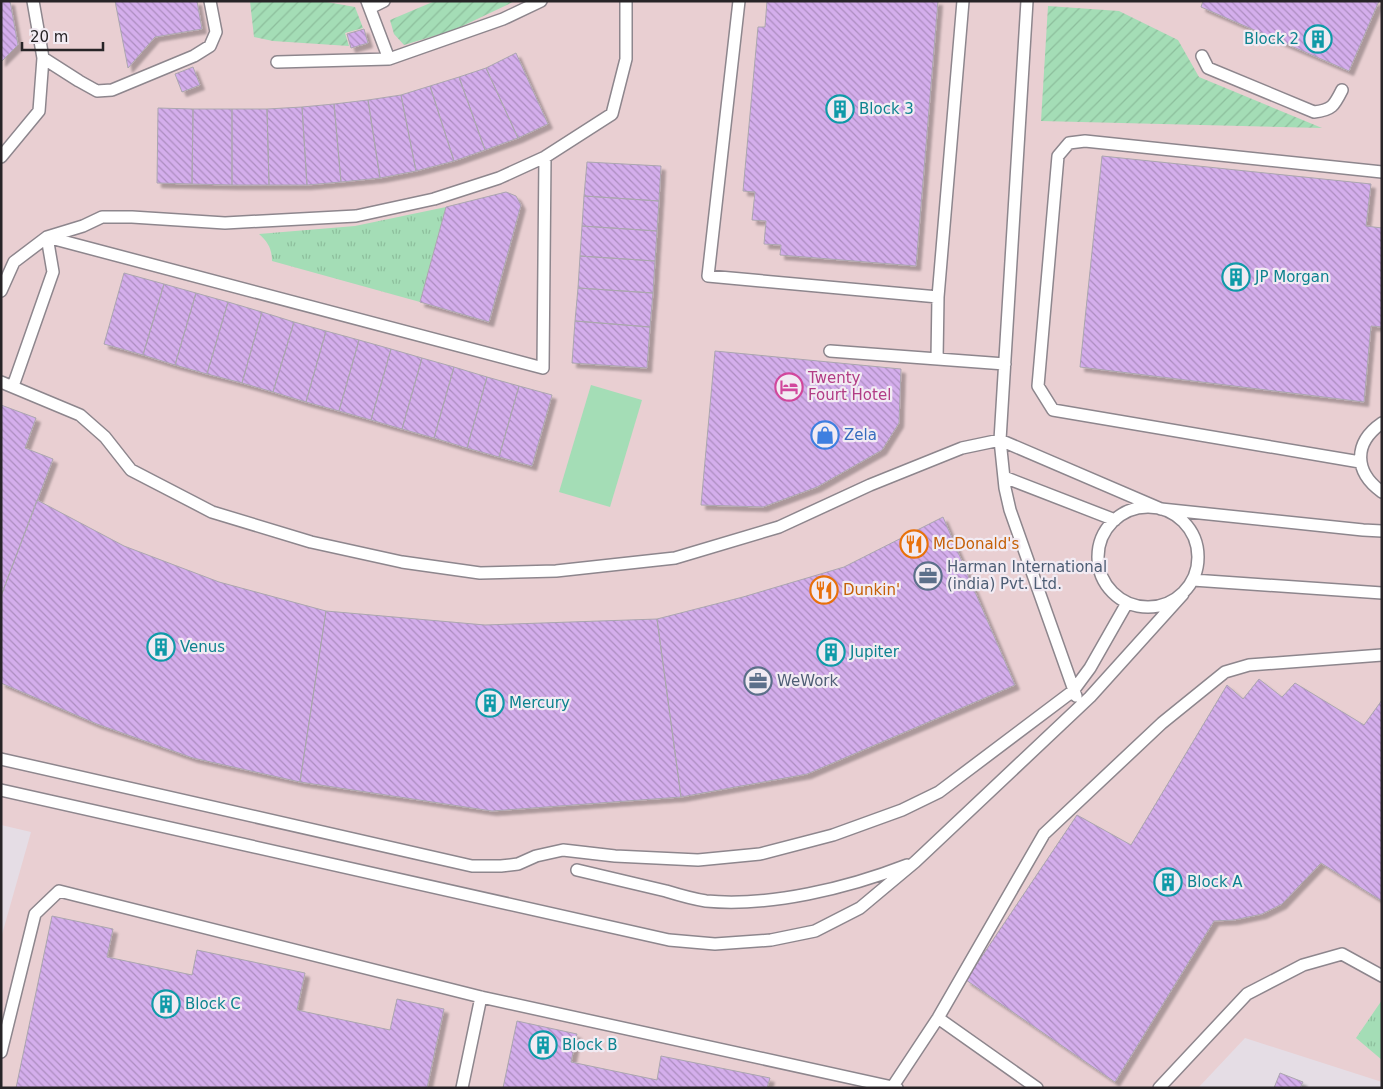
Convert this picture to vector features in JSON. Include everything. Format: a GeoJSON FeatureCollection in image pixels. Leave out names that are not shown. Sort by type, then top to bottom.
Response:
{"type":"FeatureCollection","features":[{"type":"Feature","properties":{"kind":"lane"},"geometry":{"type":"LineString","coordinates":[[1,157],[39,111],[43,58],[33,1]]}},
{"type":"Feature","properties":{"kind":"lane"},"geometry":{"type":"LineString","coordinates":[[43,58],[79,82],[97,91],[112,90],[194,56],[210,46],[216,32],[210,1]]}},
{"type":"Feature","properties":{"kind":"lane"},"geometry":{"type":"LineString","coordinates":[[384,1],[368,4],[389,58]]}},
{"type":"Feature","properties":{"kind":"lane"},"geometry":{"type":"LineString","coordinates":[[277,62],[389,58],[503,19],[541,1]]}},
{"type":"Feature","properties":{"kind":"lane"},"geometry":{"type":"LineString","coordinates":[[739,1],[708,276],[938,297]]}},
{"type":"Feature","properties":{"kind":"lane"},"geometry":{"type":"LineString","coordinates":[[937,359],[938,297],[963,1]]}},
{"type":"Feature","properties":{"kind":"lane"},"geometry":{"type":"LineString","coordinates":[[1027,1],[1000,440],[1005,488],[1010,510],[1073,691],[1081,705]]}},
{"type":"Feature","properties":{"kind":"lane"},"geometry":{"type":"LineString","coordinates":[[1,291],[14,262],[47,237],[83,226],[102,217],[225,223],[356,216],[434,199],[499,178],[545,157],[612,114],[626,59],[626,2]]}},
{"type":"Feature","properties":{"kind":"lane"},"geometry":{"type":"LineString","coordinates":[[1202,56],[1208,68],[1314,112],[1325,111],[1334,105],[1342,90]]}},
{"type":"Feature","properties":{"kind":"lane"},"geometry":{"type":"LineString","coordinates":[[1360,462],[1053,410],[1038,386],[1058,156],[1069,143],[1085,141],[1382,172]]}},
{"type":"Feature","properties":{"kind":"lane"},"geometry":{"type":"LineString","coordinates":[[47,237],[543,368],[545,157]]}},
{"type":"Feature","properties":{"kind":"lane"},"geometry":{"type":"LineString","coordinates":[[13,386],[53,272],[47,237]]}},
{"type":"Feature","properties":{"kind":"lane"},"geometry":{"type":"LineString","coordinates":[[830,351],[1005,364]]}},
{"type":"Feature","properties":{"kind":"lane"},"geometry":{"type":"LineString","coordinates":[[1,382],[80,415],[105,437],[131,470],[212,512],[311,542],[402,562],[480,573],[556,572],[675,558],[779,527],[916,466],[962,448],[1000,440],[1175,515],[1187,525],[1194,538],[1198,553],[1197,568],[1193,580],[1183,594],[1081,705],[915,862],[860,908],[815,932],[771,940],[715,944],[669,940],[1,790]]}},
{"type":"Feature","properties":{"kind":"lane"},"geometry":{"type":"LineString","coordinates":[[1382,423],[1371,430],[1362,446],[1360,462],[1364,475],[1370,484],[1382,492]]}},
{"type":"Feature","properties":{"kind":"lane"},"geometry":{"type":"LineString","coordinates":[[1004,477],[1115,520]]}},
{"type":"Feature","properties":{"kind":"lane"},"geometry":{"type":"LineString","coordinates":[[1183,594],[1170,602],[1156,607],[1141,607],[1127,603],[1113,594],[1104,580],[1098,565],[1099,548],[1104,533],[1115,520],[1128,512],[1144,508],[1382,531]]}},
{"type":"Feature","properties":{"kind":"lane"},"geometry":{"type":"LineString","coordinates":[[1193,580],[1382,593]]}},
{"type":"Feature","properties":{"kind":"lane"},"geometry":{"type":"LineString","coordinates":[[1,759],[472,866],[518,864],[536,856],[562,850],[615,856],[698,860],[760,854],[833,835],[902,810],[939,792],[1073,691],[1090,668],[1127,603]]}},
{"type":"Feature","properties":{"kind":"lane"},"geometry":{"type":"LineString","coordinates":[[1,1052],[35,914],[59,891],[481,997],[895,1087],[938,1018],[1044,834],[1162,723],[1224,672],[1249,665],[1382,655]]}},
{"type":"Feature","properties":{"kind":"lane"},"geometry":{"type":"LineString","coordinates":[[577,870],[706,901],[738,901],[804,894],[842,887],[879,876],[915,862]]}},
{"type":"Feature","properties":{"kind":"lane"},"geometry":{"type":"LineString","coordinates":[[1160,1088],[1247,994],[1303,965],[1342,954],[1382,976]]}},
{"type":"Feature","properties":{"kind":"lane"},"geometry":{"type":"LineString","coordinates":[[462,1088],[481,997]]}},
{"type":"Feature","properties":{"kind":"lane"},"geometry":{"type":"LineString","coordinates":[[938,1018],[1037,1088]]}},
{"type":"Feature","properties":{"kind":"shaded area"},"geometry":{"type":"Polygon","coordinates":[[[1,1],[1382,1],[1382,1082],[1245,1038],[1198,1088],[1,1088],[1,938],[31,832],[1,825],[1,1]]]}},
{"type":"Feature","properties":{"kind":"green space"},"geometry":{"type":"Polygon","coordinates":[[[250,1],[321,1],[355,7],[363,28],[345,33],[349,46],[273,41],[254,37],[250,1]]]}},
{"type":"Feature","properties":{"kind":"green space"},"geometry":{"type":"Polygon","coordinates":[[[435,1],[515,1],[454,30],[404,45],[394,34],[390,20],[435,1]]]}},
{"type":"Feature","properties":{"kind":"green space"},"geometry":{"type":"Polygon","coordinates":[[[1048,6],[1119,11],[1178,40],[1199,77],[1322,128],[1041,121],[1048,6]]]}},
{"type":"Feature","properties":{"kind":"green space"},"geometry":{"type":"Polygon","coordinates":[[[446,207],[420,302],[272,261],[269,246],[259,234],[355,226],[446,207]]]}},
{"type":"Feature","properties":{"kind":"green space"},"geometry":{"type":"Polygon","coordinates":[[[591,385],[642,400],[610,507],[559,492],[591,385]]]}},
{"type":"Feature","properties":{"kind":"green space"},"geometry":{"type":"Polygon","coordinates":[[[1382,1000],[1382,1060],[1356,1038],[1382,1000]]]}},
{"type":"Feature","properties":{"kind":"building"},"geometry":{"type":"Polygon","coordinates":[[[1,1],[10,1],[18,45],[1,62],[1,1]]]}},
{"type":"Feature","properties":{"kind":"building"},"geometry":{"type":"Polygon","coordinates":[[[115,1],[197,1],[202,29],[155,37],[128,68],[115,1]]]}},
{"type":"Feature","properties":{"kind":"building","name":"Block 3"},"geometry":{"type":"Polygon","coordinates":[[[767,1],[938,1],[916,266],[780,255],[781,245],[764,244],[766,221],[752,220],[755,192],[743,191],[758,27],[765,27],[767,1]]]}},
{"type":"Feature","properties":{"kind":"building","name":"Block 2"},"geometry":{"type":"Polygon","coordinates":[[[1203,1],[1379,1],[1349,71],[1201,7],[1203,1]]]}},
{"type":"Feature","properties":{"kind":"building"},"geometry":{"type":"Polygon","coordinates":[[[364,29],[368,43],[351,48],[347,34],[364,29]]]}},
{"type":"Feature","properties":{"kind":"building"},"geometry":{"type":"Polygon","coordinates":[[[516,53],[548,124],[518,138],[486,68],[516,53]]]}},
{"type":"Feature","properties":{"kind":"building"},"geometry":{"type":"Polygon","coordinates":[[[193,67],[200,85],[182,92],[175,74],[193,67]]]}},
{"type":"Feature","properties":{"kind":"building"},"geometry":{"type":"Polygon","coordinates":[[[486,68],[518,138],[485,150],[459,77],[486,68]]]}},
{"type":"Feature","properties":{"kind":"building"},"geometry":{"type":"Polygon","coordinates":[[[459,77],[485,150],[454,161],[430,86],[459,77]]]}},
{"type":"Feature","properties":{"kind":"building"},"geometry":{"type":"Polygon","coordinates":[[[430,86],[454,161],[416,171],[401,95],[430,86]]]}},
{"type":"Feature","properties":{"kind":"building"},"geometry":{"type":"Polygon","coordinates":[[[401,95],[416,171],[380,178],[368,100],[401,95]]]}},
{"type":"Feature","properties":{"kind":"building"},"geometry":{"type":"Polygon","coordinates":[[[368,100],[380,178],[341,182],[334,104],[368,100]]]}},
{"type":"Feature","properties":{"kind":"building"},"geometry":{"type":"Polygon","coordinates":[[[334,104],[341,182],[307,185],[302,107],[334,104]]]}},
{"type":"Feature","properties":{"kind":"building"},"geometry":{"type":"Polygon","coordinates":[[[302,107],[307,185],[269,185],[267,109],[302,107]]]}},
{"type":"Feature","properties":{"kind":"building"},"geometry":{"type":"Polygon","coordinates":[[[158,108],[193,109],[192,184],[157,183],[158,108]]]}},
{"type":"Feature","properties":{"kind":"building"},"geometry":{"type":"Polygon","coordinates":[[[193,109],[232,109],[232,185],[192,184],[193,109]]]}},
{"type":"Feature","properties":{"kind":"building"},"geometry":{"type":"Polygon","coordinates":[[[232,109],[267,109],[269,185],[232,185],[232,109]]]}},
{"type":"Feature","properties":{"kind":"building","name":"JP Morgan"},"geometry":{"type":"Polygon","coordinates":[[[1102,156],[1371,184],[1366,226],[1382,228],[1382,327],[1371,326],[1364,402],[1080,367],[1102,156]]]}},
{"type":"Feature","properties":{"kind":"building"},"geometry":{"type":"Polygon","coordinates":[[[587,162],[661,166],[659,201],[584,196],[587,162]]]}},
{"type":"Feature","properties":{"kind":"building"},"geometry":{"type":"Polygon","coordinates":[[[506,192],[516,196],[521,205],[489,322],[420,302],[446,207],[506,192]]]}},
{"type":"Feature","properties":{"kind":"building"},"geometry":{"type":"Polygon","coordinates":[[[584,196],[659,201],[657,231],[582,226],[584,196]]]}},
{"type":"Feature","properties":{"kind":"building"},"geometry":{"type":"Polygon","coordinates":[[[582,226],[657,231],[655,261],[580,256],[582,226]]]}},
{"type":"Feature","properties":{"kind":"building"},"geometry":{"type":"Polygon","coordinates":[[[580,256],[655,261],[653,293],[578,288],[580,256]]]}},
{"type":"Feature","properties":{"kind":"building"},"geometry":{"type":"Polygon","coordinates":[[[124,273],[164,284],[143,355],[104,344],[124,273]]]}},
{"type":"Feature","properties":{"kind":"building"},"geometry":{"type":"Polygon","coordinates":[[[164,284],[196,293],[175,365],[143,355],[164,284]]]}},
{"type":"Feature","properties":{"kind":"building"},"geometry":{"type":"Polygon","coordinates":[[[578,288],[653,293],[650,327],[575,321],[578,288]]]}},
{"type":"Feature","properties":{"kind":"building"},"geometry":{"type":"Polygon","coordinates":[[[196,293],[228,302],[207,374],[175,365],[196,293]]]}},
{"type":"Feature","properties":{"kind":"building"},"geometry":{"type":"Polygon","coordinates":[[[228,302],[262,312],[242,383],[207,374],[228,302]]]}},
{"type":"Feature","properties":{"kind":"building"},"geometry":{"type":"Polygon","coordinates":[[[262,312],[294,322],[273,392],[242,383],[262,312]]]}},
{"type":"Feature","properties":{"kind":"building"},"geometry":{"type":"Polygon","coordinates":[[[575,321],[650,327],[647,368],[572,363],[575,321]]]}},
{"type":"Feature","properties":{"kind":"building"},"geometry":{"type":"Polygon","coordinates":[[[294,322],[326,331],[306,402],[273,392],[294,322]]]}},
{"type":"Feature","properties":{"kind":"building"},"geometry":{"type":"Polygon","coordinates":[[[326,331],[359,340],[339,411],[306,402],[326,331]]]}},
{"type":"Feature","properties":{"kind":"building"},"geometry":{"type":"Polygon","coordinates":[[[359,340],[391,349],[371,420],[339,411],[359,340]]]}},
{"type":"Feature","properties":{"kind":"building"},"geometry":{"type":"Polygon","coordinates":[[[391,349],[422,358],[402,429],[371,420],[391,349]]]}},
{"type":"Feature","properties":{"kind":"building"},"geometry":{"type":"Polygon","coordinates":[[[715,351],[901,369],[899,423],[882,450],[817,487],[763,507],[701,505],[715,351]]]}},
{"type":"Feature","properties":{"kind":"building"},"geometry":{"type":"Polygon","coordinates":[[[422,358],[454,367],[434,438],[402,429],[422,358]]]}},
{"type":"Feature","properties":{"kind":"building"},"geometry":{"type":"Polygon","coordinates":[[[454,367],[487,377],[467,448],[434,438],[454,367]]]}},
{"type":"Feature","properties":{"kind":"building"},"geometry":{"type":"Polygon","coordinates":[[[487,377],[519,386],[499,457],[467,448],[487,377]]]}},
{"type":"Feature","properties":{"kind":"building"},"geometry":{"type":"Polygon","coordinates":[[[519,386],[552,395],[532,466],[499,457],[519,386]]]}},
{"type":"Feature","properties":{"kind":"building"},"geometry":{"type":"Polygon","coordinates":[[[1,405],[36,418],[25,448],[53,459],[1,596],[1,405]]]}},
{"type":"Feature","properties":{"kind":"building","name":"Venus"},"geometry":{"type":"Polygon","coordinates":[[[37,500],[124,546],[219,582],[326,611],[300,782],[193,758],[97,724],[1,683],[1,596],[37,500]]]}},
{"type":"Feature","properties":{"kind":"building","name":"Jupiter"},"geometry":{"type":"Polygon","coordinates":[[[943,517],[1015,685],[807,774],[681,797],[657,619],[743,597],[844,567],[943,517]]]}},
{"type":"Feature","properties":{"kind":"building","name":"Mercury"},"geometry":{"type":"Polygon","coordinates":[[[326,611],[485,625],[657,619],[681,797],[492,811],[300,782],[326,611]]]}},
{"type":"Feature","properties":{"kind":"building","name":"Block A"},"geometry":{"type":"Polygon","coordinates":[[[1259,679],[1282,697],[1295,683],[1364,725],[1382,700],[1382,901],[1321,863],[1282,904],[1262,914],[1234,920],[1214,921],[1115,1082],[966,980],[1077,815],[1131,845],[1227,685],[1243,699],[1259,679]]]}},
{"type":"Feature","properties":{"kind":"building","name":"Block C"},"geometry":{"type":"Polygon","coordinates":[[[52,916],[113,929],[107,957],[192,975],[197,950],[305,973],[297,1010],[390,1030],[397,999],[444,1009],[427,1088],[16,1088],[52,916]]]}},
{"type":"Feature","properties":{"kind":"building","name":"Block B"},"geometry":{"type":"Polygon","coordinates":[[[517,1021],[577,1034],[571,1062],[657,1080],[661,1056],[770,1078],[767,1088],[503,1088],[517,1021]]]}},
{"type":"Feature","properties":{"kind":"building"},"geometry":{"type":"Polygon","coordinates":[[[1280,1073],[1303,1082],[1300,1088],[1274,1088],[1280,1073]]]}},
{"type":"Feature","properties":{"kind":"place","name":"Block 2"},"geometry":{"type":"Point","coordinates":[1318,39]}},
{"type":"Feature","properties":{"kind":"place","name":"Block 3"},"geometry":{"type":"Point","coordinates":[840,109]}},
{"type":"Feature","properties":{"kind":"place","name":"JP Morgan"},"geometry":{"type":"Point","coordinates":[1236,277]}},
{"type":"Feature","properties":{"kind":"place","name":"Twenty Fourt Hotel"},"geometry":{"type":"Point","coordinates":[789,387]}},
{"type":"Feature","properties":{"kind":"place","name":"Zela"},"geometry":{"type":"Point","coordinates":[825,435]}},
{"type":"Feature","properties":{"kind":"place","name":"McDonald's"},"geometry":{"type":"Point","coordinates":[914,544]}},
{"type":"Feature","properties":{"kind":"place","name":"Harman International (india) Pvt. Ltd."},"geometry":{"type":"Point","coordinates":[928,576]}},
{"type":"Feature","properties":{"kind":"place","name":"Dunkin'"},"geometry":{"type":"Point","coordinates":[824,590]}},
{"type":"Feature","properties":{"kind":"place","name":"Venus"},"geometry":{"type":"Point","coordinates":[161,647]}},
{"type":"Feature","properties":{"kind":"place","name":"Jupiter"},"geometry":{"type":"Point","coordinates":[831,652]}},
{"type":"Feature","properties":{"kind":"place","name":"WeWork"},"geometry":{"type":"Point","coordinates":[758,681]}},
{"type":"Feature","properties":{"kind":"place","name":"Mercury"},"geometry":{"type":"Point","coordinates":[490,703]}},
{"type":"Feature","properties":{"kind":"place","name":"Block A"},"geometry":{"type":"Point","coordinates":[1168,882]}},
{"type":"Feature","properties":{"kind":"place","name":"Block C"},"geometry":{"type":"Point","coordinates":[166,1004]}},
{"type":"Feature","properties":{"kind":"place","name":"Block B"},"geometry":{"type":"Point","coordinates":[543,1045]}}]}
